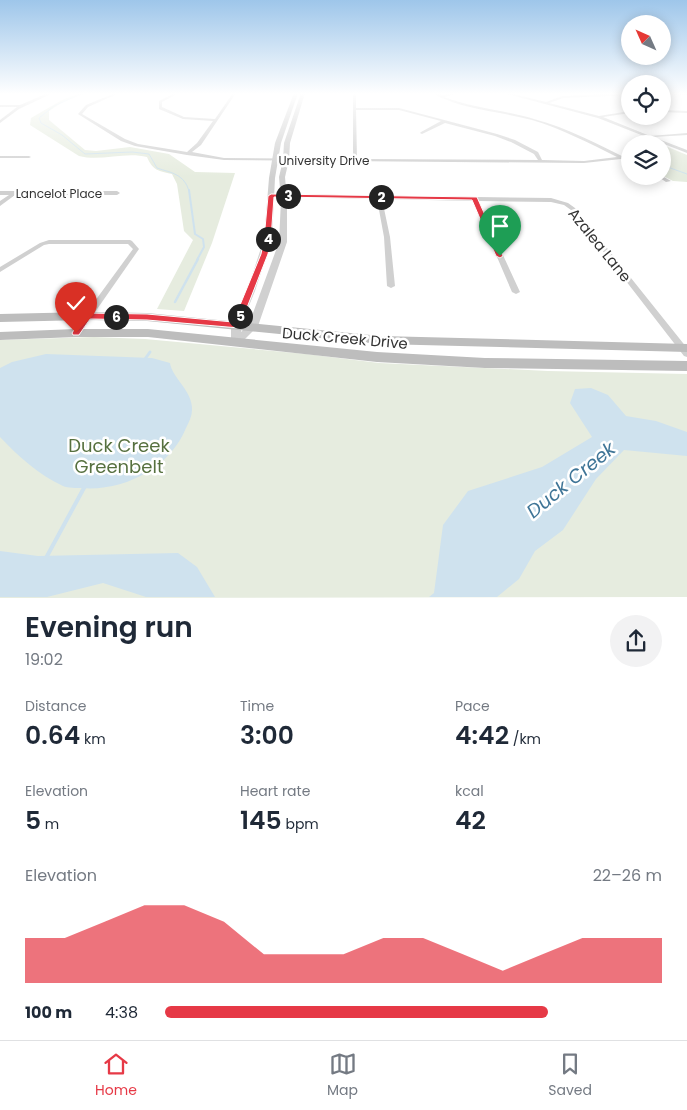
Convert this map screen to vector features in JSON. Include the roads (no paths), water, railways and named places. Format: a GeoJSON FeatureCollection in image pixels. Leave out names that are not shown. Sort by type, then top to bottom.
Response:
{"type":"FeatureCollection","features":[{"type":"Feature","properties":{"kind":"main road","name":"Duck Creek Drive"},"geometry":{"type":"LineString","coordinates":[[0,318],[147,317],[381,340],[685,350]]}},
{"type":"Feature","properties":{"kind":"main road","name":"Duck Creek Drive"},"geometry":{"type":"LineString","coordinates":[[0,336],[148,333],[377,357],[465,362],[687,366]]}},
{"type":"Feature","properties":{"kind":"street","name":"University Drive"},"geometry":{"type":"LineString","coordinates":[[92,121],[130,142],[186,154],[224,159],[584,162],[621,158]]}},
{"type":"Feature","properties":{"kind":"street"},"geometry":{"type":"LineString","coordinates":[[186,154],[199,144],[215,121]]}},
{"type":"Feature","properties":{"kind":"street"},"geometry":{"type":"LineString","coordinates":[[236,342],[236,325],[268,239],[275,160],[280,135],[285,121]]}},
{"type":"Feature","properties":{"kind":"street"},"geometry":{"type":"LineString","coordinates":[[236,342],[252,326],[283,242],[282,177],[286,160],[286,143],[294,121]]}},
{"type":"Feature","properties":{"kind":"street"},"geometry":{"type":"LineString","coordinates":[[355,121],[355,160]]}},
{"type":"Feature","properties":{"kind":"street"},"geometry":{"type":"LineString","coordinates":[[422,133],[445,121],[513,141],[536,153],[542,162]]}},
{"type":"Feature","properties":{"kind":"street"},"geometry":{"type":"LineString","coordinates":[[534,121],[576,135],[621,158]]}},
{"type":"Feature","properties":{"kind":"street"},"geometry":{"type":"LineString","coordinates":[[609,121],[647,135]]}},
{"type":"Feature","properties":{"kind":"street"},"geometry":{"type":"LineString","coordinates":[[668,135],[687,134]]}},
{"type":"Feature","properties":{"kind":"street"},"geometry":{"type":"LineString","coordinates":[[671,145],[687,152]]}},
{"type":"Feature","properties":{"kind":"street"},"geometry":{"type":"LineString","coordinates":[[0,157],[29,157]]}},
{"type":"Feature","properties":{"kind":"street","name":"Lancelot Place"},"geometry":{"type":"LineString","coordinates":[[0,193],[117,193]]}},
{"type":"Feature","properties":{"kind":"street"},"geometry":{"type":"LineString","coordinates":[[0,204],[14,193]]}},
{"type":"Feature","properties":{"kind":"street","name":"Azalea Lane"},"geometry":{"type":"LineString","coordinates":[[271,196],[551,200],[566,204],[573,209],[685,350]]}},
{"type":"Feature","properties":{"kind":"street"},"geometry":{"type":"LineString","coordinates":[[379,197],[387,238],[391,286]]}},
{"type":"Feature","properties":{"kind":"street"},"geometry":{"type":"LineString","coordinates":[[474,199],[516,292]]}},
{"type":"Feature","properties":{"kind":"street"},"geometry":{"type":"LineString","coordinates":[[0,270],[42,244],[49,242],[130,242],[136,248],[76,333]]}},
{"type":"Feature","properties":{"kind":"water"},"geometry":{"type":"Polygon","coordinates":[[[46,354],[152,358],[170,363],[174,374],[189,397],[192,410],[191,417],[179,442],[157,466],[128,481],[113,486],[70,488],[37,471],[0,437],[0,368],[12,362],[46,354]]]}},
{"type":"Feature","properties":{"kind":"water","name":"Duck Creek"},"geometry":{"type":"Polygon","coordinates":[[[591,388],[608,395],[626,416],[656,421],[687,432],[687,456],[624,450],[596,479],[563,530],[535,551],[519,579],[497,597],[429,597],[434,593],[443,525],[468,491],[542,467],[592,437],[570,403],[575,389],[591,388]]]}},
{"type":"Feature","properties":{"kind":"water"},"geometry":{"type":"Polygon","coordinates":[[[0,551],[38,556],[178,553],[197,567],[215,597],[146,597],[103,583],[47,597],[0,597],[0,551]]]}},
{"type":"Feature","properties":{"kind":"waterway"},"geometry":{"type":"LineString","coordinates":[[40,121],[62,135],[85,154],[132,152],[149,154],[157,168],[181,178],[189,191]]}},
{"type":"Feature","properties":{"kind":"waterway"},"geometry":{"type":"LineString","coordinates":[[671,168],[687,174]]}},
{"type":"Feature","properties":{"kind":"waterway"},"geometry":{"type":"LineString","coordinates":[[189,190],[195,234],[203,239],[204,247],[197,260]]}},
{"type":"Feature","properties":{"kind":"waterway"},"geometry":{"type":"LineString","coordinates":[[175,302],[198,259]]}},
{"type":"Feature","properties":{"kind":"waterway"},"geometry":{"type":"LineString","coordinates":[[145,359],[150,352]]}},
{"type":"Feature","properties":{"kind":"waterway"},"geometry":{"type":"LineString","coordinates":[[46,558],[85,486]]}},
{"type":"Feature","properties":{"kind":"park label","name":"Duck Creek Greenbelt"},"geometry":{"type":"Point","coordinates":[119,455]}}]}
